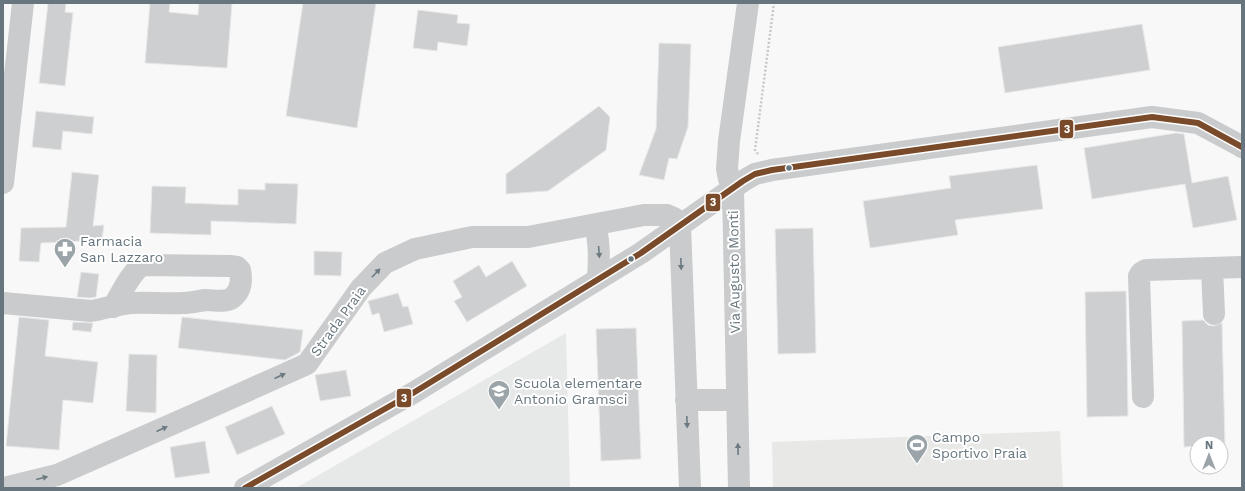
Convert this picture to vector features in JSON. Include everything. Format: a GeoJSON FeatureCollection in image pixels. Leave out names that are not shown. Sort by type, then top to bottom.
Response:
{"type":"FeatureCollection","features":[{"type":"Feature","properties":{"kind":"street"},"geometry":{"type":"LineString","coordinates":[[3,183],[23,3]]}},
{"type":"Feature","properties":{"kind":"street","name":"Via Augusto Monti"},"geometry":{"type":"LineString","coordinates":[[739,488],[733,188],[727,169],[748,3]]}},
{"type":"Feature","properties":{"kind":"street"},"geometry":{"type":"LineString","coordinates":[[244,488],[412,393],[640,253],[745,180],[763,172],[1152,117],[1198,123],[1242,147]]}},
{"type":"Feature","properties":{"kind":"street","name":"Strada Praia"},"geometry":{"type":"LineString","coordinates":[[4,488],[57,475],[307,364],[361,288],[385,263],[415,249],[472,237],[528,237],[595,225],[644,214],[667,214],[674,218],[680,225]]}},
{"type":"Feature","properties":{"kind":"street"},"geometry":{"type":"LineString","coordinates":[[595,225],[598,234],[600,259],[598,279]]}},
{"type":"Feature","properties":{"kind":"street"},"geometry":{"type":"LineString","coordinates":[[680,225],[690,488]]}},
{"type":"Feature","properties":{"kind":"street"},"geometry":{"type":"LineString","coordinates":[[3,303],[91,311],[113,307],[130,303],[183,303],[205,300],[224,300],[232,298],[238,292],[241,285],[242,276],[237,267],[230,266],[143,265],[133,274],[113,307]]}},
{"type":"Feature","properties":{"kind":"street"},"geometry":{"type":"LineString","coordinates":[[1143,396],[1139,276],[1141,273],[1146,270],[1242,267]]}},
{"type":"Feature","properties":{"kind":"street"},"geometry":{"type":"LineString","coordinates":[[1212,268],[1214,314]]}},
{"type":"Feature","properties":{"kind":"street"},"geometry":{"type":"LineString","coordinates":[[686,400],[737,400]]}},
{"type":"Feature","properties":{"kind":"path"},"geometry":{"type":"LineString","coordinates":[[763,172],[761,157],[755,150],[774,3]]}},
{"type":"Feature","properties":{"kind":"shaded area","name":"Scuola elementare Antonio Gramsci"},"geometry":{"type":"Polygon","coordinates":[[[566,333],[570,488],[296,488],[566,333]]]}},
{"type":"Feature","properties":{"kind":"shaded area","name":"Campo Sportivo Praia"},"geometry":{"type":"Polygon","coordinates":[[[1060,431],[1063,488],[773,488],[772,442],[1060,431]]]}},
{"type":"Feature","properties":{"kind":"building"},"geometry":{"type":"Polygon","coordinates":[[[48,3],[66,3],[65,12],[73,13],[65,86],[39,83],[48,3]]]}},
{"type":"Feature","properties":{"kind":"building"},"geometry":{"type":"Polygon","coordinates":[[[150,3],[170,3],[169,12],[198,15],[199,3],[232,3],[227,68],[145,63],[150,3]]]}},
{"type":"Feature","properties":{"kind":"building"},"geometry":{"type":"Polygon","coordinates":[[[303,3],[376,3],[357,128],[286,116],[303,3]]]}},
{"type":"Feature","properties":{"kind":"building"},"geometry":{"type":"Polygon","coordinates":[[[418,10],[458,15],[457,23],[470,24],[467,46],[438,42],[437,51],[413,48],[418,10]]]}},
{"type":"Feature","properties":{"kind":"building"},"geometry":{"type":"Polygon","coordinates":[[[1142,24],[1150,70],[1005,93],[998,47],[1142,24]]]}},
{"type":"Feature","properties":{"kind":"building"},"geometry":{"type":"Polygon","coordinates":[[[659,43],[691,44],[688,127],[677,159],[669,158],[664,180],[639,175],[656,129],[659,43]]]}},
{"type":"Feature","properties":{"kind":"building"},"geometry":{"type":"Polygon","coordinates":[[[599,106],[610,117],[606,150],[548,191],[506,194],[506,174],[599,106]]]}},
{"type":"Feature","properties":{"kind":"building"},"geometry":{"type":"Polygon","coordinates":[[[36,111],[94,117],[92,134],[63,131],[61,150],[32,147],[36,111]]]}},
{"type":"Feature","properties":{"kind":"building"},"geometry":{"type":"Polygon","coordinates":[[[1176,133],[1184,134],[1192,183],[1228,176],[1237,220],[1193,228],[1185,184],[1092,199],[1084,148],[1176,133]]]}},
{"type":"Feature","properties":{"kind":"building"},"geometry":{"type":"Polygon","coordinates":[[[1037,165],[1043,209],[955,220],[958,235],[870,248],[863,201],[951,188],[949,176],[1037,165]]]}},
{"type":"Feature","properties":{"kind":"building"},"geometry":{"type":"Polygon","coordinates":[[[72,172],[99,175],[93,226],[104,225],[102,240],[41,243],[39,262],[19,261],[21,228],[66,227],[72,172]]]}},
{"type":"Feature","properties":{"kind":"building"},"geometry":{"type":"Polygon","coordinates":[[[265,183],[298,184],[296,224],[211,221],[211,235],[150,233],[152,186],[186,187],[185,203],[238,205],[238,189],[265,190],[265,183]]]}},
{"type":"Feature","properties":{"kind":"building"},"geometry":{"type":"Polygon","coordinates":[[[813,228],[816,353],[778,354],[775,229],[813,228]]]}},
{"type":"Feature","properties":{"kind":"building"},"geometry":{"type":"Polygon","coordinates":[[[314,251],[342,252],[341,276],[314,275],[314,251]]]}},
{"type":"Feature","properties":{"kind":"building"},"geometry":{"type":"Polygon","coordinates":[[[512,261],[527,286],[467,322],[454,301],[462,297],[453,281],[479,265],[486,277],[512,261]]]}},
{"type":"Feature","properties":{"kind":"building"},"geometry":{"type":"Polygon","coordinates":[[[81,272],[99,274],[96,297],[77,297],[81,272]]]}},
{"type":"Feature","properties":{"kind":"building"},"geometry":{"type":"Polygon","coordinates":[[[1126,291],[1128,416],[1087,417],[1085,292],[1126,291]]]}},
{"type":"Feature","properties":{"kind":"building"},"geometry":{"type":"Polygon","coordinates":[[[398,293],[403,307],[408,306],[413,324],[384,332],[379,313],[372,315],[368,301],[398,293]]]}},
{"type":"Feature","properties":{"kind":"building"},"geometry":{"type":"Polygon","coordinates":[[[19,317],[49,320],[45,356],[98,362],[93,403],[63,400],[59,450],[6,446],[19,317]]]}},
{"type":"Feature","properties":{"kind":"building"},"geometry":{"type":"Polygon","coordinates":[[[182,317],[303,330],[300,352],[285,360],[178,348],[182,317]]]}},
{"type":"Feature","properties":{"kind":"building"},"geometry":{"type":"Polygon","coordinates":[[[1203,320],[1208,325],[1214,326],[1222,323],[1225,435],[1189,435],[1189,447],[1184,447],[1182,321],[1203,320]]]}},
{"type":"Feature","properties":{"kind":"building"},"geometry":{"type":"Polygon","coordinates":[[[73,322],[93,323],[91,332],[72,330],[73,322]]]}},
{"type":"Feature","properties":{"kind":"building"},"geometry":{"type":"Polygon","coordinates":[[[636,328],[641,459],[601,461],[596,329],[636,328]]]}},
{"type":"Feature","properties":{"kind":"building"},"geometry":{"type":"Polygon","coordinates":[[[129,354],[157,355],[156,413],[126,411],[129,354]]]}},
{"type":"Feature","properties":{"kind":"building"},"geometry":{"type":"Polygon","coordinates":[[[346,370],[351,396],[320,401],[315,375],[346,370]]]}},
{"type":"Feature","properties":{"kind":"building"},"geometry":{"type":"Polygon","coordinates":[[[272,406],[285,434],[237,455],[225,427],[272,406]]]}},
{"type":"Feature","properties":{"kind":"building"},"geometry":{"type":"Polygon","coordinates":[[[205,441],[210,473],[175,478],[170,447],[205,441]]]}},
{"type":"Feature","properties":{"kind":"transit line","name":"3"},"geometry":{"type":"LineString","coordinates":[[245,488],[413,393],[641,253],[755,174],[772,170],[1152,117],[1198,123],[1242,147]]}},
{"type":"Feature","properties":{"kind":"place","name":"Farmacia San Lazzaro"},"geometry":{"type":"Point","coordinates":[65,268]}},
{"type":"Feature","properties":{"kind":"place","name":"Scuola elementare Antonio Gramsci"},"geometry":{"type":"Point","coordinates":[499,410]}},
{"type":"Feature","properties":{"kind":"place","name":"Campo Sportivo Praia"},"geometry":{"type":"Point","coordinates":[917,464]}}]}
